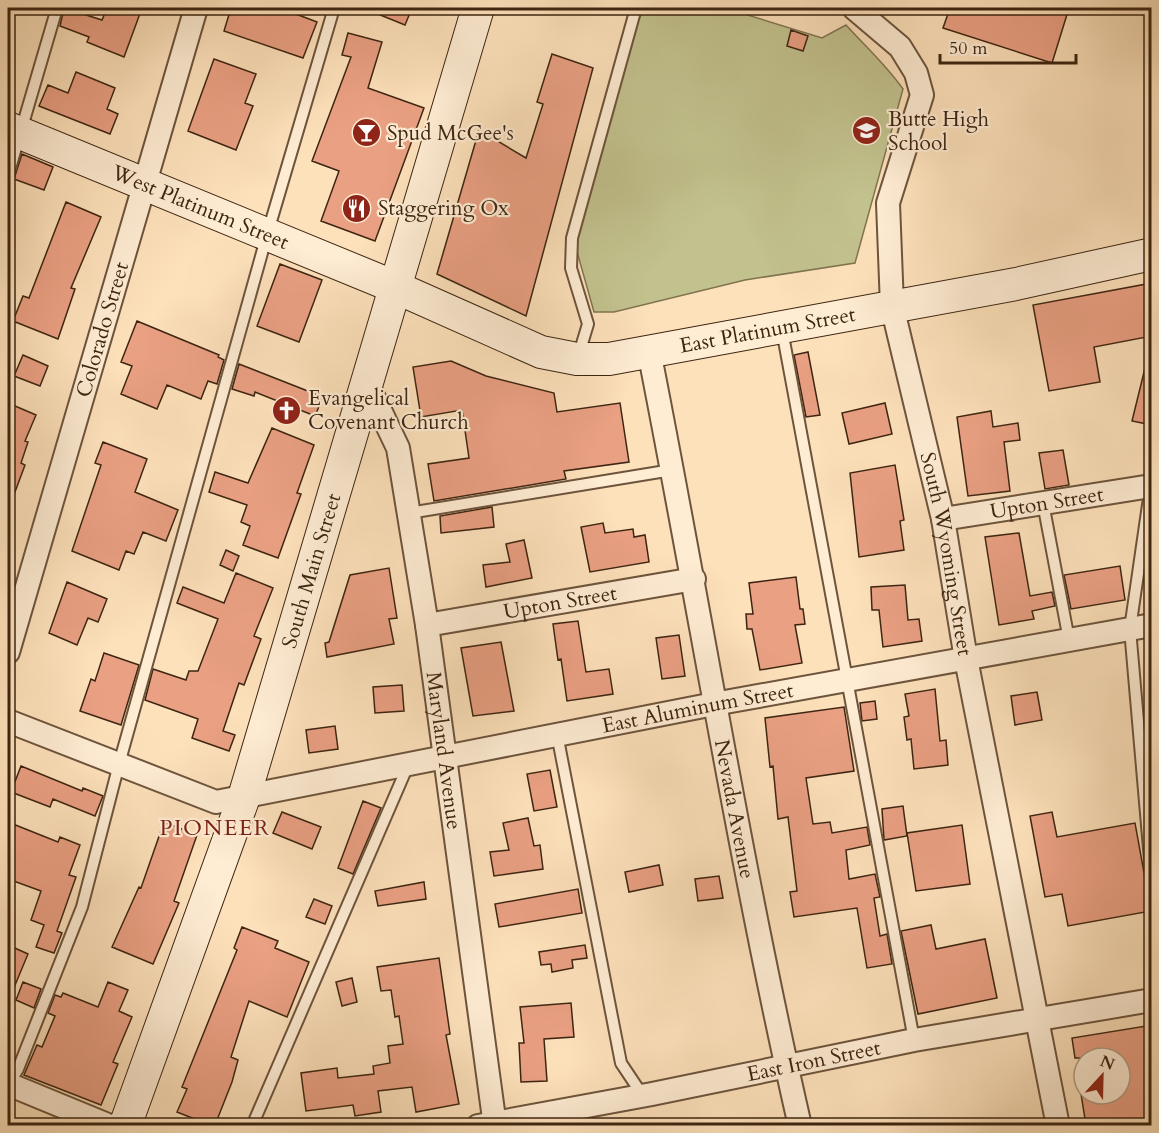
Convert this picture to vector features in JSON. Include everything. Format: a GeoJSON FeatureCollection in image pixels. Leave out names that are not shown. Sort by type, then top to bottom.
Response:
{"type":"FeatureCollection","features":[{"type":"Feature","properties":{"kind":"street","name":"Colorado Street"},"geometry":{"type":"LineString","coordinates":[[8,652],[196,8]]}},
{"type":"Feature","properties":{"kind":"street","name":"South Main Street"},"geometry":{"type":"LineString","coordinates":[[124,1125],[244,797],[478,8]]}},
{"type":"Feature","properties":{"kind":"street","name":"South Wyoming Street"},"geometry":{"type":"LineString","coordinates":[[854,8],[900,47],[916,73],[922,95],[888,203],[892,306],[943,519],[966,659],[1058,1125]]}},
{"type":"Feature","properties":{"kind":"street","name":"West Platinum Street"},"geometry":{"type":"LineString","coordinates":[[13,130],[395,287]]}},
{"type":"Feature","properties":{"kind":"street","name":"East Platinum Street"},"geometry":{"type":"LineString","coordinates":[[395,287],[542,352],[577,359],[609,359],[1016,284],[1152,254]]}},
{"type":"Feature","properties":{"kind":"street","name":"Nevada Avenue"},"geometry":{"type":"LineString","coordinates":[[649,351],[694,579],[714,704],[786,1068],[800,1125]]}},
{"type":"Feature","properties":{"kind":"street","name":"Maryland Avenue"},"geometry":{"type":"LineString","coordinates":[[367,384],[398,448],[409,513],[427,625],[489,1124]]}},
{"type":"Feature","properties":{"kind":"street","name":"Upton Street"},"geometry":{"type":"LineString","coordinates":[[943,519],[1151,485]]}},
{"type":"Feature","properties":{"kind":"street","name":"Upton Street"},"geometry":{"type":"LineString","coordinates":[[427,625],[694,579]]}},
{"type":"Feature","properties":{"kind":"street","name":"East Aluminum Street"},"geometry":{"type":"LineString","coordinates":[[8,721],[216,802],[714,704],[1141,627]]}},
{"type":"Feature","properties":{"kind":"street","name":"East Iron Street"},"geometry":{"type":"LineString","coordinates":[[489,1124],[786,1068],[914,1040],[1152,1000]]}},
{"type":"Feature","properties":{"kind":"street"},"geometry":{"type":"LineString","coordinates":[[8,1084],[110,1125]]}},
{"type":"Feature","properties":{"kind":"lane"},"geometry":{"type":"LineString","coordinates":[[8,175],[13,130],[57,8]]}},
{"type":"Feature","properties":{"kind":"lane"},"geometry":{"type":"LineString","coordinates":[[8,1084],[18,1069],[82,907],[119,764],[267,235],[334,8]]}},
{"type":"Feature","properties":{"kind":"lane"},"geometry":{"type":"LineString","coordinates":[[577,359],[588,324],[571,268],[572,238],[636,8]]}},
{"type":"Feature","properties":{"kind":"lane"},"geometry":{"type":"LineString","coordinates":[[781,327],[914,1040]]}},
{"type":"Feature","properties":{"kind":"lane"},"geometry":{"type":"LineString","coordinates":[[409,513],[672,470]]}},
{"type":"Feature","properties":{"kind":"lane"},"geometry":{"type":"LineString","coordinates":[[1151,485],[1141,627],[1152,883]]}},
{"type":"Feature","properties":{"kind":"lane"},"geometry":{"type":"LineString","coordinates":[[1043,503],[1068,640]]}},
{"type":"Feature","properties":{"kind":"lane"},"geometry":{"type":"LineString","coordinates":[[557,735],[621,1063],[643,1096]]}},
{"type":"Feature","properties":{"kind":"lane"},"geometry":{"type":"LineString","coordinates":[[252,1125],[409,763]]}},
{"type":"Feature","properties":{"kind":"green space"},"geometry":{"type":"Polygon","coordinates":[[[640,8],[725,8],[822,38],[846,25],[890,72],[903,89],[855,263],[745,280],[614,312],[594,312],[574,241],[640,8]]]}},
{"type":"Feature","properties":{"kind":"building"},"geometry":{"type":"Polygon","coordinates":[[[64,8],[102,20],[107,8],[142,8],[124,57],[87,42],[89,37],[60,26],[64,8]]]}},
{"type":"Feature","properties":{"kind":"building"},"geometry":{"type":"Polygon","coordinates":[[[231,8],[280,8],[317,22],[303,58],[224,31],[231,8]]]}},
{"type":"Feature","properties":{"kind":"building"},"geometry":{"type":"Polygon","coordinates":[[[363,8],[412,8],[405,25],[363,8]]]}},
{"type":"Feature","properties":{"kind":"building"},"geometry":{"type":"Polygon","coordinates":[[[950,8],[1069,8],[1052,63],[943,28],[950,8]]]}},
{"type":"Feature","properties":{"kind":"building"},"geometry":{"type":"Polygon","coordinates":[[[791,30],[808,36],[803,51],[787,46],[791,30]]]}},
{"type":"Feature","properties":{"kind":"building"},"geometry":{"type":"Polygon","coordinates":[[[348,33],[382,42],[368,88],[424,108],[375,241],[321,221],[339,171],[312,161],[351,57],[342,55],[348,33]]]}},
{"type":"Feature","properties":{"kind":"building"},"geometry":{"type":"Polygon","coordinates":[[[552,54],[593,68],[526,316],[437,274],[479,130],[526,158],[543,104],[537,102],[552,54]]]}},
{"type":"Feature","properties":{"kind":"building"},"geometry":{"type":"Polygon","coordinates":[[[214,59],[256,74],[245,103],[253,106],[236,150],[188,131],[214,59]]]}},
{"type":"Feature","properties":{"kind":"building"},"geometry":{"type":"Polygon","coordinates":[[[76,72],[115,88],[107,109],[118,114],[110,134],[39,106],[48,85],[68,93],[76,72]]]}},
{"type":"Feature","properties":{"kind":"building"},"geometry":{"type":"Polygon","coordinates":[[[22,154],[53,167],[44,190],[14,179],[22,154]]]}},
{"type":"Feature","properties":{"kind":"building"},"geometry":{"type":"Polygon","coordinates":[[[66,202],[101,217],[71,288],[75,289],[58,339],[13,321],[23,296],[29,298],[66,202]]]}},
{"type":"Feature","properties":{"kind":"building"},"geometry":{"type":"Polygon","coordinates":[[[280,264],[322,280],[299,342],[257,326],[280,264]]]}},
{"type":"Feature","properties":{"kind":"building"},"geometry":{"type":"Polygon","coordinates":[[[1152,283],[1152,336],[1094,347],[1100,382],[1049,391],[1033,305],[1152,283]]]}},
{"type":"Feature","properties":{"kind":"building"},"geometry":{"type":"Polygon","coordinates":[[[137,321],[219,355],[218,357],[224,360],[217,384],[208,381],[201,399],[167,385],[157,409],[121,394],[132,366],[121,362],[137,321]]]}},
{"type":"Feature","properties":{"kind":"building"},"geometry":{"type":"Polygon","coordinates":[[[808,352],[820,415],[806,417],[794,355],[808,352]]]}},
{"type":"Feature","properties":{"kind":"building"},"geometry":{"type":"Polygon","coordinates":[[[23,355],[48,366],[40,386],[14,376],[23,355]]]}},
{"type":"Feature","properties":{"kind":"building"},"geometry":{"type":"Polygon","coordinates":[[[451,361],[486,376],[554,393],[557,412],[620,403],[629,462],[564,471],[566,479],[434,501],[428,464],[469,458],[462,410],[421,417],[413,367],[451,361]]]}},
{"type":"Feature","properties":{"kind":"building"},"geometry":{"type":"Polygon","coordinates":[[[239,364],[323,397],[315,416],[255,392],[254,396],[232,389],[239,364]]]}},
{"type":"Feature","properties":{"kind":"building"},"geometry":{"type":"Polygon","coordinates":[[[1146,364],[1152,364],[1152,425],[1132,421],[1146,364]]]}},
{"type":"Feature","properties":{"kind":"building"},"geometry":{"type":"Polygon","coordinates":[[[8,403],[36,415],[25,441],[28,442],[21,463],[25,465],[9,508],[8,403]]]}},
{"type":"Feature","properties":{"kind":"building"},"geometry":{"type":"Polygon","coordinates":[[[885,403],[892,434],[849,444],[842,413],[885,403]]]}},
{"type":"Feature","properties":{"kind":"building"},"geometry":{"type":"Polygon","coordinates":[[[991,411],[993,427],[1018,423],[1020,440],[1004,442],[1010,491],[968,496],[957,417],[991,411]]]}},
{"type":"Feature","properties":{"kind":"building"},"geometry":{"type":"Polygon","coordinates":[[[272,428],[314,445],[297,493],[301,494],[278,558],[243,545],[250,526],[241,522],[247,505],[209,492],[215,472],[248,483],[272,428]]]}},
{"type":"Feature","properties":{"kind":"building"},"geometry":{"type":"Polygon","coordinates":[[[103,442],[147,459],[135,492],[178,510],[166,541],[143,532],[134,554],[126,551],[119,570],[72,551],[101,465],[95,463],[103,442]]]}},
{"type":"Feature","properties":{"kind":"building"},"geometry":{"type":"Polygon","coordinates":[[[1063,450],[1069,485],[1045,489],[1039,453],[1063,450]]]}},
{"type":"Feature","properties":{"kind":"building"},"geometry":{"type":"Polygon","coordinates":[[[895,465],[904,520],[900,521],[904,550],[859,557],[850,473],[895,465]]]}},
{"type":"Feature","properties":{"kind":"building"},"geometry":{"type":"Polygon","coordinates":[[[492,507],[494,527],[441,533],[440,516],[492,507]]]}},
{"type":"Feature","properties":{"kind":"building"},"geometry":{"type":"Polygon","coordinates":[[[603,523],[605,533],[633,529],[634,537],[645,535],[649,562],[590,572],[581,527],[603,523]]]}},
{"type":"Feature","properties":{"kind":"building"},"geometry":{"type":"Polygon","coordinates":[[[1019,533],[1030,596],[1052,592],[1055,606],[1032,611],[1034,619],[999,625],[985,537],[1019,533]]]}},
{"type":"Feature","properties":{"kind":"building"},"geometry":{"type":"Polygon","coordinates":[[[524,540],[532,578],[486,587],[483,565],[510,562],[506,544],[524,540]]]}},
{"type":"Feature","properties":{"kind":"building"},"geometry":{"type":"Polygon","coordinates":[[[226,550],[239,556],[233,571],[220,565],[226,550]]]}},
{"type":"Feature","properties":{"kind":"building"},"geometry":{"type":"Polygon","coordinates":[[[1120,566],[1125,600],[1071,609],[1064,575],[1120,566]]]}},
{"type":"Feature","properties":{"kind":"building"},"geometry":{"type":"Polygon","coordinates":[[[389,568],[397,618],[389,619],[394,644],[327,657],[325,643],[329,642],[350,575],[389,568]]]}},
{"type":"Feature","properties":{"kind":"building"},"geometry":{"type":"Polygon","coordinates":[[[236,573],[273,588],[254,636],[261,639],[244,685],[239,683],[223,731],[235,735],[229,751],[192,738],[198,719],[145,700],[153,669],[186,680],[189,671],[198,671],[218,619],[177,603],[183,587],[224,603],[236,573]]]}},
{"type":"Feature","properties":{"kind":"building"},"geometry":{"type":"Polygon","coordinates":[[[796,577],[800,609],[803,609],[805,624],[795,625],[802,663],[760,670],[752,629],[747,629],[746,614],[753,614],[749,583],[796,577]]]}},
{"type":"Feature","properties":{"kind":"building"},"geometry":{"type":"Polygon","coordinates":[[[67,582],[107,599],[98,622],[88,618],[77,645],[49,633],[67,582]]]}},
{"type":"Feature","properties":{"kind":"building"},"geometry":{"type":"Polygon","coordinates":[[[905,585],[908,620],[919,619],[922,641],[883,647],[879,610],[872,610],[871,587],[905,585]]]}},
{"type":"Feature","properties":{"kind":"building"},"geometry":{"type":"Polygon","coordinates":[[[578,621],[586,672],[609,669],[613,694],[567,701],[553,624],[578,621]]]}},
{"type":"Feature","properties":{"kind":"building"},"geometry":{"type":"Polygon","coordinates":[[[679,635],[685,676],[662,679],[656,638],[679,635]]]}},
{"type":"Feature","properties":{"kind":"building"},"geometry":{"type":"Polygon","coordinates":[[[501,642],[514,711],[473,716],[461,648],[501,642]]]}},
{"type":"Feature","properties":{"kind":"building"},"geometry":{"type":"Polygon","coordinates":[[[104,653],[139,665],[121,725],[80,711],[91,679],[95,681],[104,653]]]}},
{"type":"Feature","properties":{"kind":"building"},"geometry":{"type":"Polygon","coordinates":[[[402,685],[404,711],[375,713],[373,687],[402,685]]]}},
{"type":"Feature","properties":{"kind":"building"},"geometry":{"type":"Polygon","coordinates":[[[935,689],[940,741],[946,740],[948,765],[914,769],[911,739],[907,740],[904,717],[909,716],[905,694],[935,689]]]}},
{"type":"Feature","properties":{"kind":"building"},"geometry":{"type":"Polygon","coordinates":[[[1037,692],[1042,720],[1015,725],[1011,696],[1037,692]]]}},
{"type":"Feature","properties":{"kind":"building"},"geometry":{"type":"Polygon","coordinates":[[[875,701],[877,719],[862,721],[860,703],[875,701]]]}},
{"type":"Feature","properties":{"kind":"building"},"geometry":{"type":"Polygon","coordinates":[[[844,707],[854,771],[806,778],[813,824],[830,822],[832,833],[867,827],[870,845],[846,850],[849,879],[875,874],[880,897],[874,898],[880,936],[887,934],[892,964],[867,968],[857,908],[794,917],[790,892],[797,891],[788,817],[778,819],[773,766],[770,767],[765,718],[844,707]]]}},
{"type":"Feature","properties":{"kind":"building"},"geometry":{"type":"Polygon","coordinates":[[[335,726],[338,749],[309,753],[306,730],[335,726]]]}},
{"type":"Feature","properties":{"kind":"building"},"geometry":{"type":"Polygon","coordinates":[[[21,766],[82,791],[83,788],[103,796],[95,816],[53,799],[50,807],[11,792],[21,766]]]}},
{"type":"Feature","properties":{"kind":"building"},"geometry":{"type":"Polygon","coordinates":[[[550,770],[557,807],[534,811],[527,774],[550,770]]]}},
{"type":"Feature","properties":{"kind":"building"},"geometry":{"type":"Polygon","coordinates":[[[363,801],[381,808],[353,874],[338,868],[363,801]]]}},
{"type":"Feature","properties":{"kind":"building"},"geometry":{"type":"Polygon","coordinates":[[[903,806],[907,836],[884,840],[882,809],[903,806]]]}},
{"type":"Feature","properties":{"kind":"building"},"geometry":{"type":"Polygon","coordinates":[[[282,812],[321,827],[312,849],[273,833],[282,812]]]}},
{"type":"Feature","properties":{"kind":"building"},"geometry":{"type":"Polygon","coordinates":[[[1052,812],[1057,837],[1135,823],[1151,911],[1068,926],[1062,894],[1045,897],[1030,816],[1052,812]]]}},
{"type":"Feature","properties":{"kind":"building"},"geometry":{"type":"Polygon","coordinates":[[[528,818],[534,846],[540,845],[543,869],[494,876],[490,852],[509,850],[503,823],[528,818]]]}},
{"type":"Feature","properties":{"kind":"building"},"geometry":{"type":"Polygon","coordinates":[[[8,822],[58,842],[60,837],[80,845],[69,875],[76,877],[57,931],[62,933],[54,953],[36,947],[44,925],[31,920],[41,891],[8,879],[8,822]]]}},
{"type":"Feature","properties":{"kind":"building"},"geometry":{"type":"Polygon","coordinates":[[[164,822],[197,835],[174,901],[179,903],[153,964],[112,947],[139,887],[141,888],[164,822]]]}},
{"type":"Feature","properties":{"kind":"building"},"geometry":{"type":"Polygon","coordinates":[[[962,825],[970,884],[916,891],[907,833],[962,825]]]}},
{"type":"Feature","properties":{"kind":"building"},"geometry":{"type":"Polygon","coordinates":[[[659,865],[663,885],[629,892],[625,872],[659,865]]]}},
{"type":"Feature","properties":{"kind":"building"},"geometry":{"type":"Polygon","coordinates":[[[719,876],[723,898],[698,901],[695,879],[719,876]]]}},
{"type":"Feature","properties":{"kind":"building"},"geometry":{"type":"Polygon","coordinates":[[[424,882],[426,899],[378,906],[375,891],[424,882]]]}},
{"type":"Feature","properties":{"kind":"building"},"geometry":{"type":"Polygon","coordinates":[[[578,889],[582,913],[499,927],[495,904],[578,889]]]}},
{"type":"Feature","properties":{"kind":"building"},"geometry":{"type":"Polygon","coordinates":[[[314,899],[332,906],[325,924],[306,917],[314,899]]]}},
{"type":"Feature","properties":{"kind":"building"},"geometry":{"type":"Polygon","coordinates":[[[931,925],[936,949],[985,939],[997,998],[918,1014],[901,931],[931,925]]]}},
{"type":"Feature","properties":{"kind":"building"},"geometry":{"type":"Polygon","coordinates":[[[242,927],[278,941],[275,948],[309,962],[287,1017],[249,1001],[231,1057],[238,1060],[232,1082],[215,1125],[210,1125],[177,1112],[187,1089],[182,1087],[237,950],[234,948],[242,927]]]}},
{"type":"Feature","properties":{"kind":"building"},"geometry":{"type":"Polygon","coordinates":[[[8,945],[28,954],[8,1002],[8,945]]]}},
{"type":"Feature","properties":{"kind":"building"},"geometry":{"type":"Polygon","coordinates":[[[585,945],[587,958],[572,960],[573,968],[552,972],[551,964],[541,965],[539,952],[585,945]]]}},
{"type":"Feature","properties":{"kind":"building"},"geometry":{"type":"Polygon","coordinates":[[[439,958],[450,1034],[446,1035],[459,1104],[416,1112],[412,1087],[378,1091],[381,1112],[355,1116],[353,1105],[306,1111],[301,1073],[337,1068],[338,1078],[374,1074],[373,1066],[390,1063],[388,1046],[403,1044],[399,1016],[395,1017],[391,990],[381,991],[377,967],[439,958]]]}},
{"type":"Feature","properties":{"kind":"building"},"geometry":{"type":"Polygon","coordinates":[[[352,978],[357,1002],[342,1006],[336,982],[352,978]]]}},
{"type":"Feature","properties":{"kind":"building"},"geometry":{"type":"Polygon","coordinates":[[[23,982],[41,989],[34,1008],[16,1000],[23,982]]]}},
{"type":"Feature","properties":{"kind":"building"},"geometry":{"type":"Polygon","coordinates":[[[108,982],[128,990],[119,1011],[132,1017],[113,1062],[118,1064],[101,1105],[24,1075],[37,1045],[42,1047],[55,1016],[48,1013],[55,995],[61,997],[63,993],[98,1007],[108,982]]]}},
{"type":"Feature","properties":{"kind":"building"},"geometry":{"type":"Polygon","coordinates":[[[571,1003],[574,1037],[544,1039],[547,1081],[521,1082],[519,1043],[524,1043],[520,1007],[571,1003]]]}},
{"type":"Feature","properties":{"kind":"building"},"geometry":{"type":"Polygon","coordinates":[[[1146,1026],[1152,1056],[1152,1125],[1086,1125],[1083,1106],[1132,1106],[1132,1046],[1073,1046],[1072,1038],[1146,1026]]]}},
{"type":"Feature","properties":{"kind":"place","name":"Butte High School"},"geometry":{"type":"Point","coordinates":[867,131]}},
{"type":"Feature","properties":{"kind":"place","name":"Spud McGee's"},"geometry":{"type":"Point","coordinates":[366,133]}},
{"type":"Feature","properties":{"kind":"place","name":"Staggering Ox"},"geometry":{"type":"Point","coordinates":[357,208]}},
{"type":"Feature","properties":{"kind":"place","name":"Evangelical Covenant Church"},"geometry":{"type":"Point","coordinates":[287,410]}},
{"type":"Feature","properties":{"kind":"district","name":"PIONEER"},"geometry":{"type":"Point","coordinates":[215,827]}}]}
